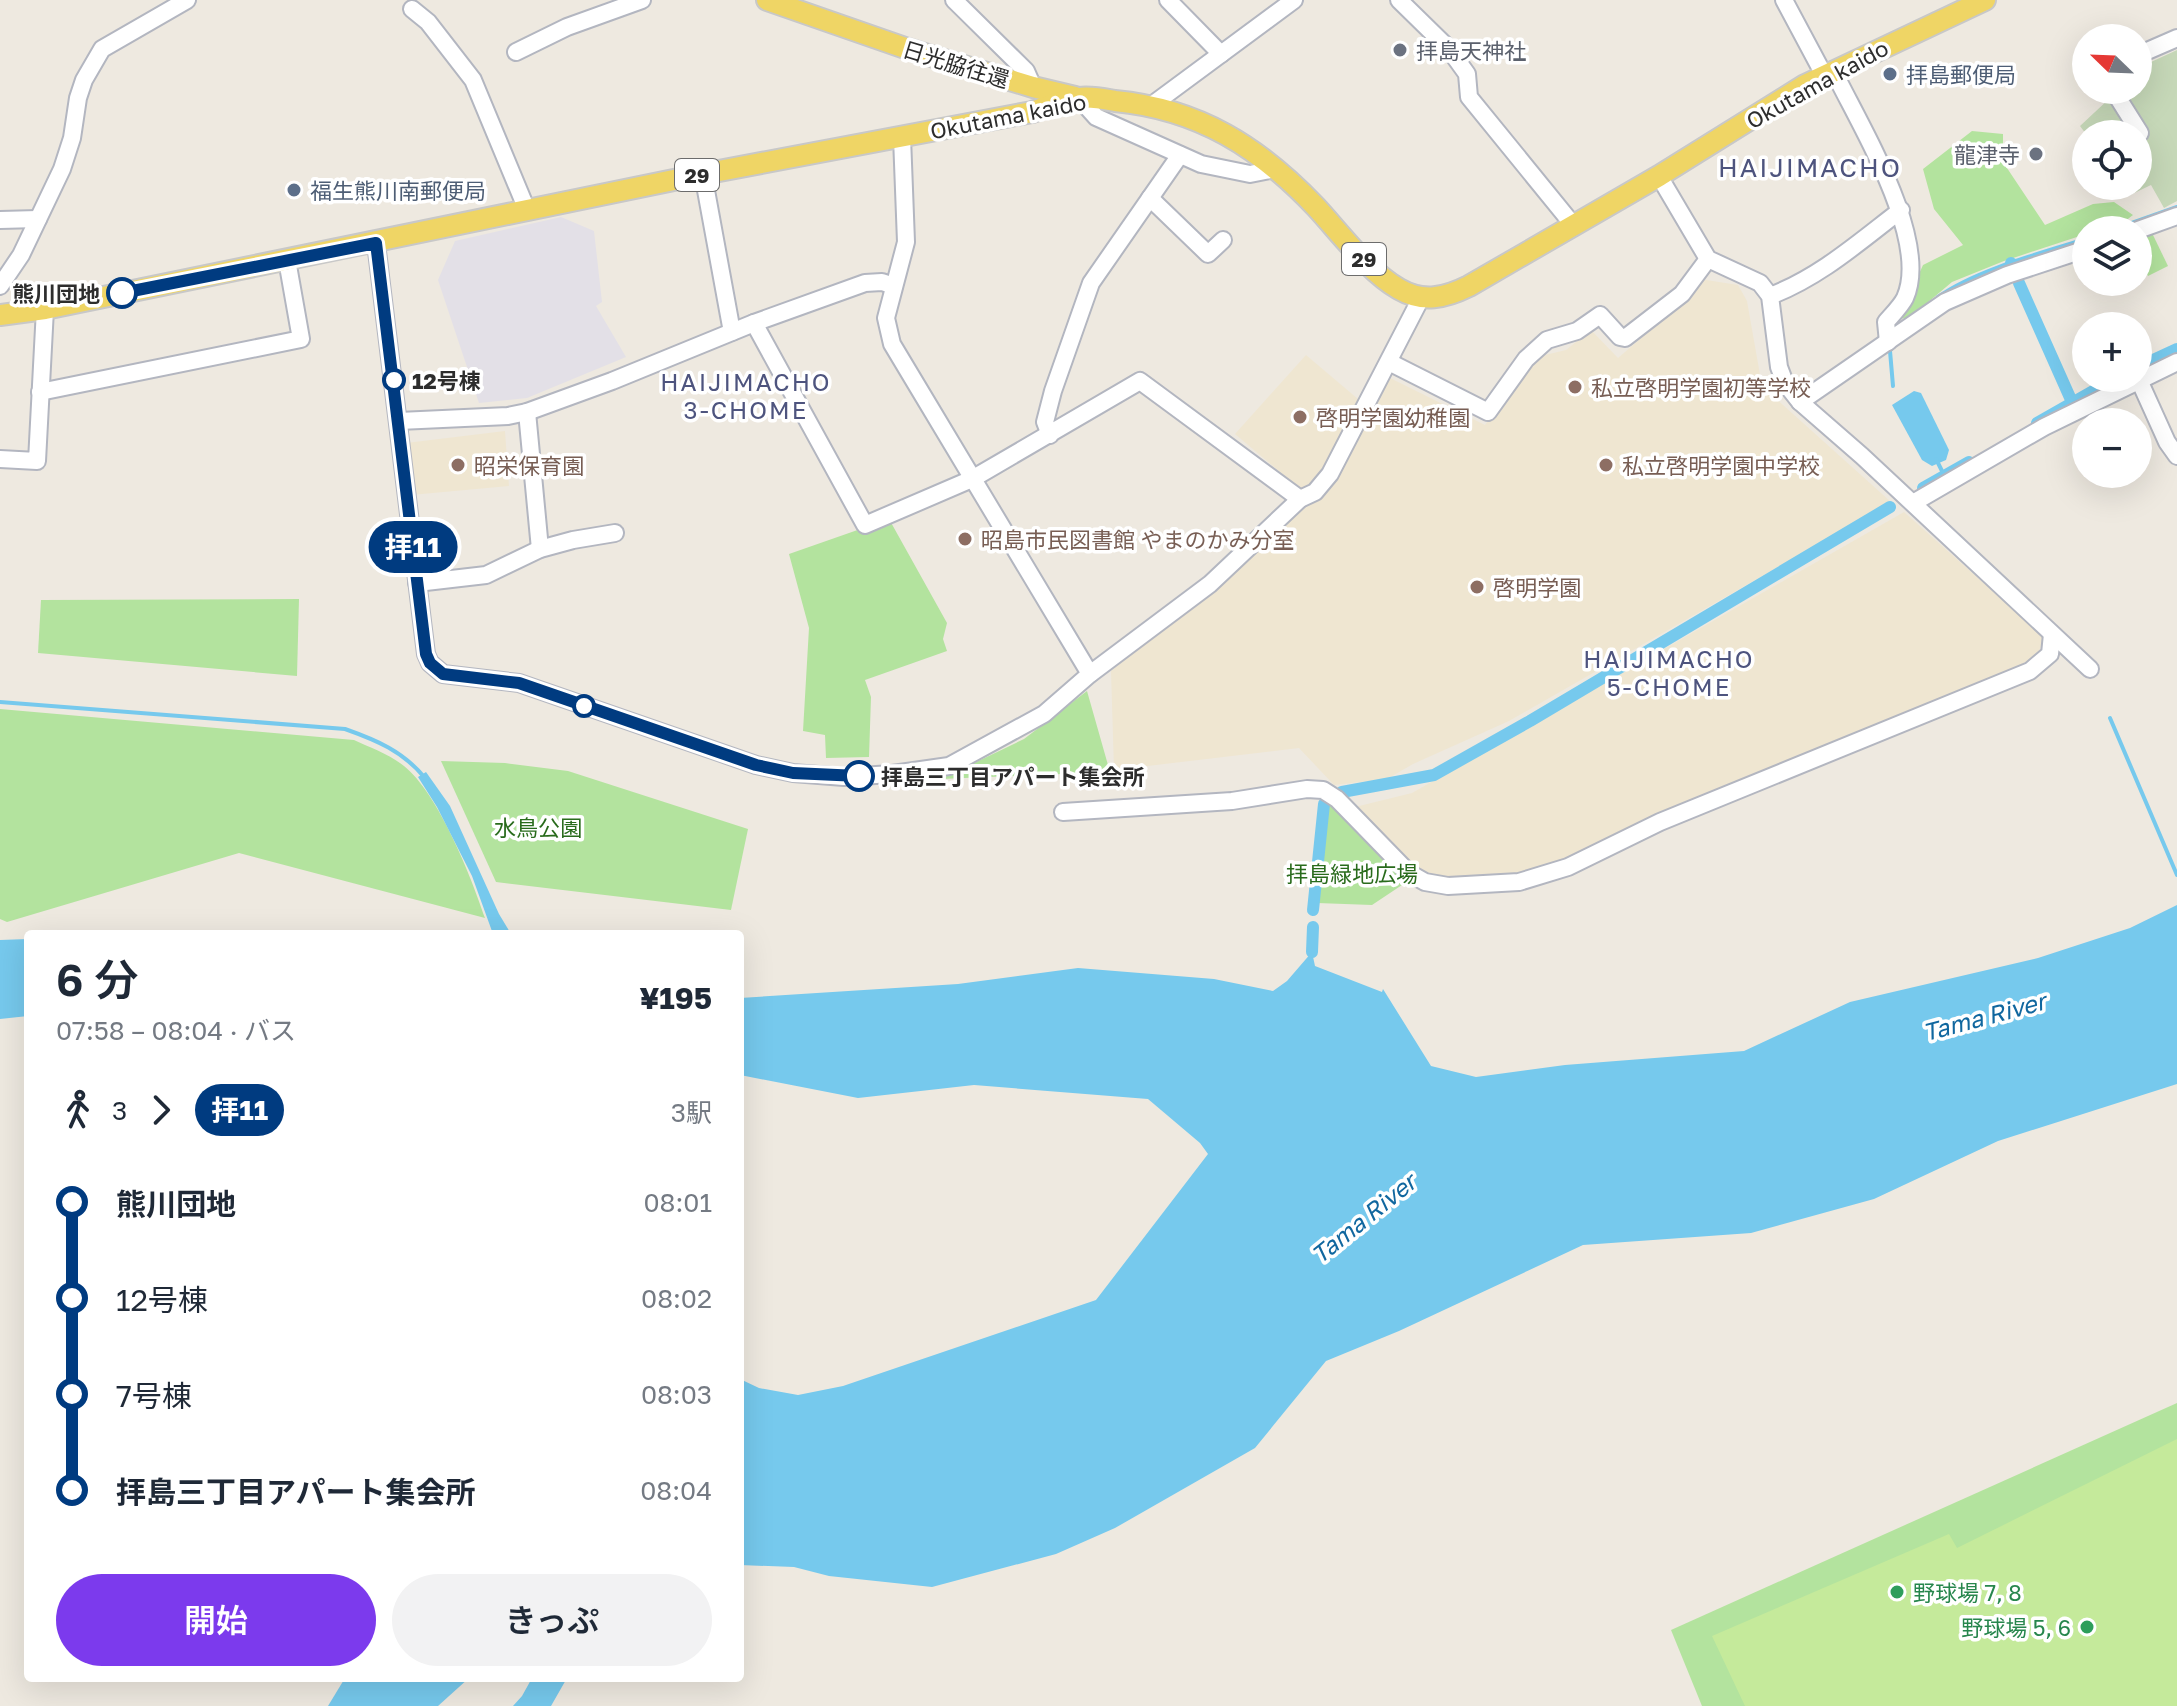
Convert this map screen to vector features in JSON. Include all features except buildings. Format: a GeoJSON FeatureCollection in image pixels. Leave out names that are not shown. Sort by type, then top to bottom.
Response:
{"type":"FeatureCollection","features":[{"type":"Feature","properties":{"kind":"main road","name":"日光脇往還"},"geometry":{"type":"LineString","coordinates":[[767,0],[840,28],[1079,98]]}},
{"type":"Feature","properties":{"kind":"main road","name":"Okutama kaido"},"geometry":{"type":"LineString","coordinates":[[0,315],[45,309],[703,174],[1032,112],[1079,98],[1152,105],[1204,121],[1275,169],[1387,282],[1421,298],[1452,294],[1574,226],[1829,73],[1985,0]]}},
{"type":"Feature","properties":{"kind":"street"},"geometry":{"type":"LineString","coordinates":[[0,286],[21,255],[70,149],[78,98],[84,80],[102,49],[187,0]]}},
{"type":"Feature","properties":{"kind":"street"},"geometry":{"type":"LineString","coordinates":[[516,52],[567,27],[642,0]]}},
{"type":"Feature","properties":{"kind":"street"},"geometry":{"type":"LineString","coordinates":[[1168,0],[1221,54]]}},
{"type":"Feature","properties":{"kind":"street"},"geometry":{"type":"LineString","coordinates":[[1152,105],[1294,0]]}},
{"type":"Feature","properties":{"kind":"street"},"geometry":{"type":"LineString","coordinates":[[1399,0],[1449,49],[1467,74],[1469,97],[1574,226]]}},
{"type":"Feature","properties":{"kind":"street"},"geometry":{"type":"LineString","coordinates":[[1784,0],[1829,73],[1901,210],[1910,250],[1909,280],[1905,299],[1886,322],[1888,342]]}},
{"type":"Feature","properties":{"kind":"street"},"geometry":{"type":"LineString","coordinates":[[965,4],[1026,71],[1033,87]]}},
{"type":"Feature","properties":{"kind":"street"},"geometry":{"type":"LineString","coordinates":[[412,9],[428,22],[473,80],[527,210]]}},
{"type":"Feature","properties":{"kind":"street"},"geometry":{"type":"LineString","coordinates":[[2152,49],[2177,38]]}},
{"type":"Feature","properties":{"kind":"street","name":"日光脇往還"},"geometry":{"type":"LineString","coordinates":[[1079,98],[1096,117],[1201,164],[1250,174],[1275,169]]}},
{"type":"Feature","properties":{"kind":"street"},"geometry":{"type":"LineString","coordinates":[[902,137],[906,242],[886,318],[892,344],[1090,674]]}},
{"type":"Feature","properties":{"kind":"street"},"geometry":{"type":"LineString","coordinates":[[1050,435],[1045,422],[1053,391],[1091,283],[1180,155]]}},
{"type":"Feature","properties":{"kind":"street"},"geometry":{"type":"LineString","coordinates":[[703,174],[732,332]]}},
{"type":"Feature","properties":{"kind":"street"},"geometry":{"type":"LineString","coordinates":[[1659,176],[1708,259],[1752,278],[1770,296],[1779,367],[1785,383],[1800,402],[2090,669]]}},
{"type":"Feature","properties":{"kind":"street"},"geometry":{"type":"LineString","coordinates":[[1150,198],[1208,254],[1223,240]]}},
{"type":"Feature","properties":{"kind":"street"},"geometry":{"type":"LineString","coordinates":[[1770,296],[1792,288],[1821,271],[1901,210]]}},
{"type":"Feature","properties":{"kind":"street"},"geometry":{"type":"LineString","coordinates":[[2152,225],[2177,216]]}},
{"type":"Feature","properties":{"kind":"street"},"geometry":{"type":"LineString","coordinates":[[0,220],[38,219]]}},
{"type":"Feature","properties":{"kind":"street"},"geometry":{"type":"LineString","coordinates":[[376,243],[426,654],[430,663],[441,673],[519,683],[756,765],[793,773],[844,777],[949,766],[1044,714],[1090,674],[1210,584],[1300,499],[1315,492],[1330,474],[1421,298]]}},
{"type":"Feature","properties":{"kind":"street"},"geometry":{"type":"LineString","coordinates":[[1800,402],[1945,302],[2007,275],[2072,254]]}},
{"type":"Feature","properties":{"kind":"street"},"geometry":{"type":"LineString","coordinates":[[1389,362],[1488,412],[1526,359],[1547,340],[1577,331],[1600,315],[1620,337],[1625,338],[1682,294],[1708,259]]}},
{"type":"Feature","properties":{"kind":"street"},"geometry":{"type":"LineString","coordinates":[[40,392],[301,339],[287,260]]}},
{"type":"Feature","properties":{"kind":"street"},"geometry":{"type":"LineString","coordinates":[[399,421],[508,416],[527,412],[865,283],[882,282],[894,286]]}},
{"type":"Feature","properties":{"kind":"street"},"geometry":{"type":"LineString","coordinates":[[0,459],[37,461],[45,309]]}},
{"type":"Feature","properties":{"kind":"street"},"geometry":{"type":"LineString","coordinates":[[754,323],[865,525],[972,479],[1140,381],[1300,499]]}},
{"type":"Feature","properties":{"kind":"street"},"geometry":{"type":"LineString","coordinates":[[2152,374],[2177,362]]}},
{"type":"Feature","properties":{"kind":"street"},"geometry":{"type":"LineString","coordinates":[[1913,503],[2044,427],[2115,392]]}},
{"type":"Feature","properties":{"kind":"street"},"geometry":{"type":"LineString","coordinates":[[2144,392],[2167,442],[2177,456]]}},
{"type":"Feature","properties":{"kind":"street"},"geometry":{"type":"LineString","coordinates":[[527,412],[540,549]]}},
{"type":"Feature","properties":{"kind":"street"},"geometry":{"type":"LineString","coordinates":[[417,583],[486,575],[540,549],[615,533]]}},
{"type":"Feature","properties":{"kind":"street"},"geometry":{"type":"LineString","coordinates":[[1063,812],[1232,801],[1307,789],[1323,790],[1337,799],[1409,873],[1425,882],[1448,886],[1519,882],[1568,867],[1660,822],[2030,671],[2050,654],[2052,634]]}},
{"type":"Feature","properties":{"kind":"shaded area"},"geometry":{"type":"Polygon","coordinates":[[[561,217],[594,231],[602,302],[596,306],[626,357],[527,398],[479,403],[438,280],[455,241],[561,217]]]}},
{"type":"Feature","properties":{"kind":"shaded area","name":"啓明学園"},"geometry":{"type":"Polygon","coordinates":[[[1700,279],[1738,285],[1747,301],[1762,386],[1891,502],[1509,721],[1387,779],[1334,785],[1299,748],[1114,770],[1111,671],[1311,503],[1388,377],[1485,425],[1528,364],[1545,355],[1566,350],[1591,330],[1618,358],[1682,303],[1700,279]]]}},
{"type":"Feature","properties":{"kind":"shaded area","name":"啓明学園幼稚園"},"geometry":{"type":"Polygon","coordinates":[[[1306,355],[1358,399],[1327,468],[1308,489],[1300,489],[1235,434],[1306,355]]]}},
{"type":"Feature","properties":{"kind":"shaded area","name":"昭栄保育園"},"geometry":{"type":"Polygon","coordinates":[[[505,431],[509,486],[411,495],[406,443],[505,431]]]}},
{"type":"Feature","properties":{"kind":"shaded area"},"geometry":{"type":"Polygon","coordinates":[[[1904,512],[2044,637],[2038,654],[2025,663],[1654,816],[1583,853],[1522,874],[1470,879],[1439,878],[1415,869],[1355,807],[1412,793],[1904,512]]]}},
{"type":"Feature","properties":{"kind":"green space"},"geometry":{"type":"Polygon","coordinates":[[[2177,50],[2177,201],[2164,208],[2152,187],[2152,120],[2086,120],[2104,104],[2152,104],[2152,62],[2177,50]]]}},
{"type":"Feature","properties":{"kind":"green space"},"geometry":{"type":"Polygon","coordinates":[[[1972,131],[2003,134],[2003,162],[2045,225],[2093,204],[2114,202],[2133,215],[2072,216],[2072,239],[1952,282],[1908,319],[1899,318],[1923,265],[1963,245],[1934,209],[1923,169],[1972,131]]]}},
{"type":"Feature","properties":{"kind":"green space"},"geometry":{"type":"Polygon","coordinates":[[[2152,233],[2168,266],[2152,274],[2152,233]]]}},
{"type":"Feature","properties":{"kind":"green space"},"geometry":{"type":"Polygon","coordinates":[[[889,519],[947,623],[943,639],[947,651],[865,680],[871,697],[869,757],[826,758],[825,735],[803,731],[809,628],[789,554],[889,519]]]}},
{"type":"Feature","properties":{"kind":"green space"},"geometry":{"type":"Polygon","coordinates":[[[299,599],[297,676],[38,653],[41,600],[299,599]]]}},
{"type":"Feature","properties":{"kind":"green space"},"geometry":{"type":"Polygon","coordinates":[[[1087,691],[1110,772],[941,779],[1024,739],[1087,691]]]}},
{"type":"Feature","properties":{"kind":"green space"},"geometry":{"type":"Polygon","coordinates":[[[0,709],[354,740],[404,766],[429,795],[462,859],[485,918],[239,853],[7,922],[0,919],[0,709]]]}},
{"type":"Feature","properties":{"kind":"green space","name":"水鳥公園"},"geometry":{"type":"Polygon","coordinates":[[[441,761],[505,763],[568,771],[748,829],[731,910],[496,882],[441,761]]]}},
{"type":"Feature","properties":{"kind":"green space","name":"拝島緑地広場"},"geometry":{"type":"Polygon","coordinates":[[[1329,805],[1342,813],[1405,883],[1372,905],[1317,903],[1329,805]]]}},
{"type":"Feature","properties":{"kind":"green space"},"geometry":{"type":"Polygon","coordinates":[[[2177,1403],[2177,1706],[1702,1706],[1671,1630],[2177,1403]]]}},
{"type":"Feature","properties":{"kind":"green space"},"geometry":{"type":"Polygon","coordinates":[[[2177,1439],[2177,1706],[1745,1706],[1712,1636],[1949,1534],[1957,1548],[2177,1439]]]}},
{"type":"Feature","properties":{"kind":"water"},"geometry":{"type":"Polygon","coordinates":[[[1914,391],[1921,393],[1949,450],[1946,460],[1932,466],[1922,460],[1892,405],[1914,391]]]}},
{"type":"Feature","properties":{"kind":"water"},"geometry":{"type":"Polygon","coordinates":[[[426,772],[450,806],[509,930],[492,930],[472,876],[418,777],[426,772]]]}},
{"type":"Feature","properties":{"kind":"water","name":"Tama River"},"geometry":{"type":"Polygon","coordinates":[[[2177,905],[2177,1084],[1998,1141],[1874,1199],[1751,1233],[1583,1245],[1399,1331],[1326,1361],[1255,1448],[1115,1528],[1056,1554],[932,1587],[829,1576],[794,1567],[744,1565],[744,1381],[759,1388],[798,1395],[843,1386],[1096,1300],[1208,1154],[1200,1143],[1148,1099],[974,1085],[858,1098],[744,1076],[744,998],[958,984],[1078,968],[1214,979],[1273,991],[1287,981],[1312,952],[1315,966],[1382,992],[1383,989],[1431,1066],[1476,1077],[1565,1065],[1744,1051],[1850,1002],[2038,958],[2130,928],[2177,905]]]}},
{"type":"Feature","properties":{"kind":"water"},"geometry":{"type":"Polygon","coordinates":[[[24,939],[24,1016],[0,1019],[0,940],[24,939]]]}},
{"type":"Feature","properties":{"kind":"water"},"geometry":{"type":"Polygon","coordinates":[[[343,1682],[465,1682],[438,1706],[328,1706],[343,1682]]]}},
{"type":"Feature","properties":{"kind":"water"},"geometry":{"type":"Polygon","coordinates":[[[530,1682],[565,1682],[551,1706],[513,1706],[530,1682]]]}},
{"type":"Feature","properties":{"kind":"waterway"},"geometry":{"type":"LineString","coordinates":[[2152,216],[2177,207]]}},
{"type":"Feature","properties":{"kind":"waterway"},"geometry":{"type":"LineString","coordinates":[[1938,297],[1990,270],[2072,243]]}},
{"type":"Feature","properties":{"kind":"waterway"},"geometry":{"type":"LineString","coordinates":[[2019,283],[2072,402]]}},
{"type":"Feature","properties":{"kind":"waterway"},"geometry":{"type":"LineString","coordinates":[[2152,361],[2177,349]]}},
{"type":"Feature","properties":{"kind":"waterway"},"geometry":{"type":"LineString","coordinates":[[1890,351],[1893,386]]}},
{"type":"Feature","properties":{"kind":"waterway"},"geometry":{"type":"LineString","coordinates":[[2037,423],[2091,392]]}},
{"type":"Feature","properties":{"kind":"waterway"},"geometry":{"type":"LineString","coordinates":[[1936,459],[1944,475]]}},
{"type":"Feature","properties":{"kind":"waterway"},"geometry":{"type":"LineString","coordinates":[[1923,488],[1969,462]]}},
{"type":"Feature","properties":{"kind":"waterway"},"geometry":{"type":"LineString","coordinates":[[1342,792],[1434,775],[1890,507]]}},
{"type":"Feature","properties":{"kind":"waterway"},"geometry":{"type":"LineString","coordinates":[[0,702],[345,729],[408,760],[425,778]]}},
{"type":"Feature","properties":{"kind":"waterway"},"geometry":{"type":"LineString","coordinates":[[2110,718],[2177,875]]}},
{"type":"Feature","properties":{"kind":"waterway"},"geometry":{"type":"LineString","coordinates":[[1313,910],[1324,804]]}},
{"type":"Feature","properties":{"kind":"waterway"},"geometry":{"type":"LineString","coordinates":[[1312,952],[1313,927]]}},
{"type":"Feature","properties":{"kind":"bus line","name":"拝11"},"geometry":{"type":"LineString","coordinates":[[122,293],[376,243],[426,654],[435,669],[443,674],[519,683],[756,765],[793,773],[859,776]]}},
{"type":"Feature","properties":{"kind":"place","name":"拝島天神社"},"geometry":{"type":"Point","coordinates":[1400,50]}},
{"type":"Feature","properties":{"kind":"place","name":"拝島郵便局"},"geometry":{"type":"Point","coordinates":[1890,74]}},
{"type":"Feature","properties":{"kind":"place","name":"龍津寺"},"geometry":{"type":"Point","coordinates":[2036,154]}},
{"type":"Feature","properties":{"kind":"place","name":"福生熊川南郵便局"},"geometry":{"type":"Point","coordinates":[294,190]}},
{"type":"Feature","properties":{"kind":"place","name":"熊川団地"},"geometry":{"type":"Point","coordinates":[122,293]}},
{"type":"Feature","properties":{"kind":"place","name":"12号棟"},"geometry":{"type":"Point","coordinates":[394,380]}},
{"type":"Feature","properties":{"kind":"place","name":"私立啓明学園初等学校"},"geometry":{"type":"Point","coordinates":[1575,387]}},
{"type":"Feature","properties":{"kind":"place","name":"啓明学園幼稚園"},"geometry":{"type":"Point","coordinates":[1300,417]}},
{"type":"Feature","properties":{"kind":"place","name":"昭栄保育園"},"geometry":{"type":"Point","coordinates":[458,465]}},
{"type":"Feature","properties":{"kind":"place","name":"私立啓明学園中学校"},"geometry":{"type":"Point","coordinates":[1606,465]}},
{"type":"Feature","properties":{"kind":"place","name":"昭島市民図書館 やまのかみ分室"},"geometry":{"type":"Point","coordinates":[965,539]}},
{"type":"Feature","properties":{"kind":"place","name":"啓明学園"},"geometry":{"type":"Point","coordinates":[1477,587]}},
{"type":"Feature","properties":{"kind":"place","name":"拝島三丁目アパート集会所"},"geometry":{"type":"Point","coordinates":[859,776]}},
{"type":"Feature","properties":{"kind":"place","name":"野球場 7, 8"},"geometry":{"type":"Point","coordinates":[1897,1592]}},
{"type":"Feature","properties":{"kind":"place","name":"野球場 5, 6"},"geometry":{"type":"Point","coordinates":[2087,1627]}},
{"type":"Feature","properties":{"kind":"district","name":"HAIJIMACHO"},"geometry":{"type":"Point","coordinates":[1810,167]}},
{"type":"Feature","properties":{"kind":"district","name":"HAIJIMACHO 3-CHOME"},"geometry":{"type":"Point","coordinates":[746,395]}},
{"type":"Feature","properties":{"kind":"district","name":"HAIJIMACHO 5-CHOME"},"geometry":{"type":"Point","coordinates":[1669,672]}}]}
